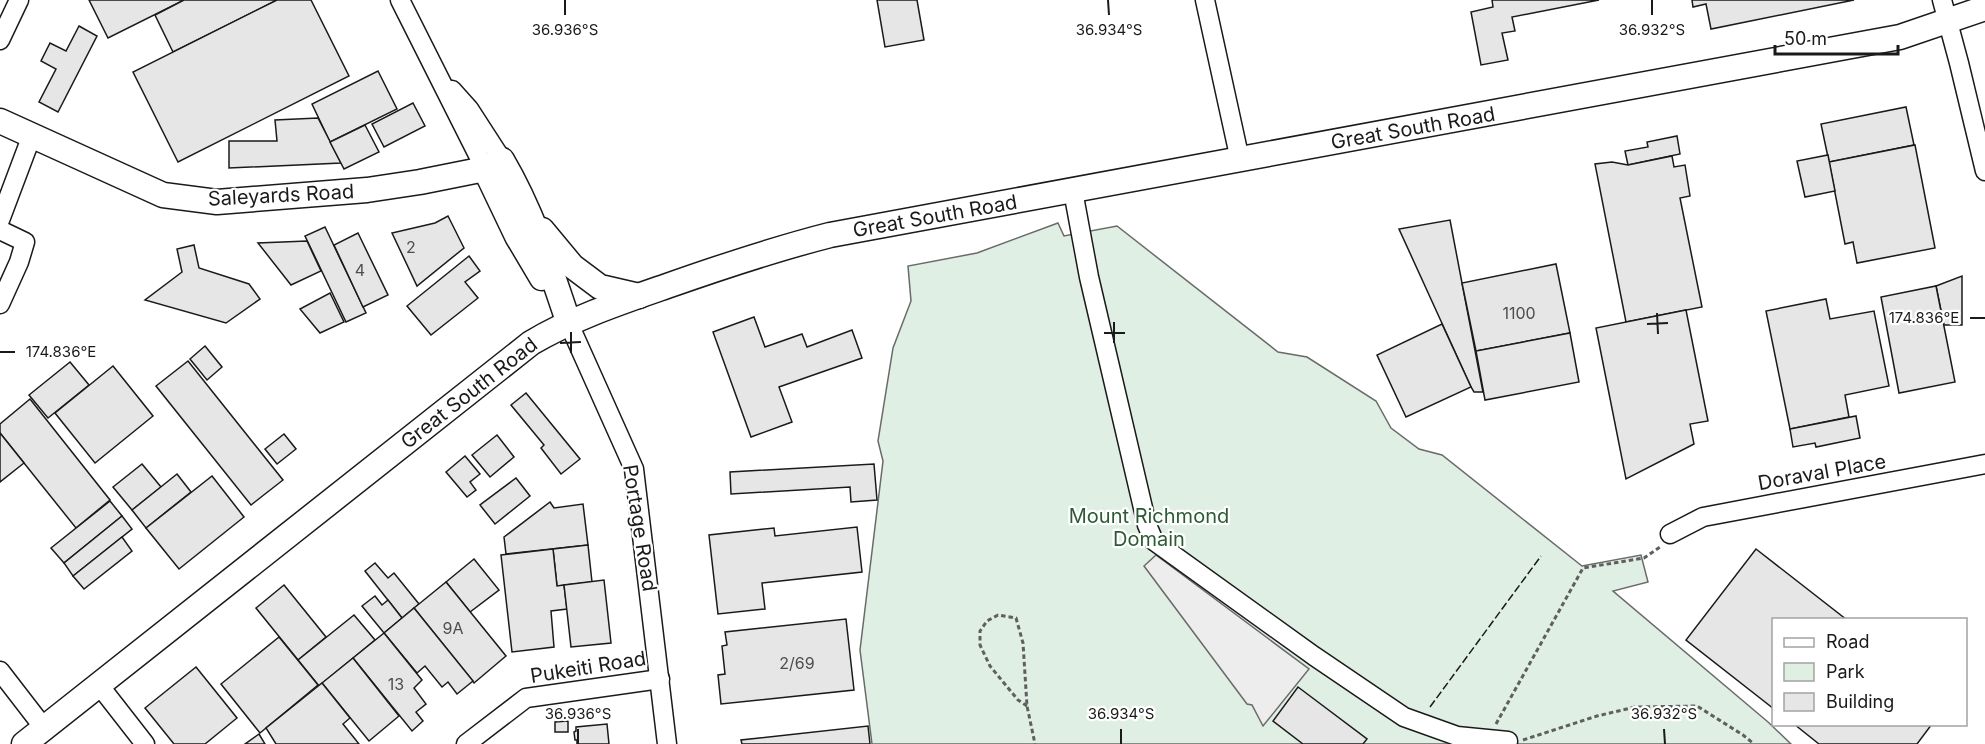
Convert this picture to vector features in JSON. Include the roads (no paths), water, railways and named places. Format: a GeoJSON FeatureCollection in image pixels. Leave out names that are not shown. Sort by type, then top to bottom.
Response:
{"type":"FeatureCollection","features":[{"type":"Feature","properties":{"kind":"main road","name":"Great South Road"},"geometry":{"type":"LineString","coordinates":[[24,744],[531,343],[569,324],[639,296],[754,256],[830,235],[1900,37],[1944,10],[1985,8]]}},
{"type":"Feature","properties":{"kind":"main road","name":"Saleyards Road"},"geometry":{"type":"LineString","coordinates":[[0,121],[164,195],[208,201],[367,190],[436,178],[494,164]]}},
{"type":"Feature","properties":{"kind":"main road","name":"Portage Road"},"geometry":{"type":"LineString","coordinates":[[494,164],[569,324]]}},
{"type":"Feature","properties":{"kind":"main road"},"geometry":{"type":"LineString","coordinates":[[436,178],[470,184],[600,287],[639,296]]}},
{"type":"Feature","properties":{"kind":"street"},"geometry":{"type":"LineString","coordinates":[[0,40],[19,0]]}},
{"type":"Feature","properties":{"kind":"street","name":"Portage Road"},"geometry":{"type":"LineString","coordinates":[[400,0],[435,71],[494,164]]}},
{"type":"Feature","properties":{"kind":"street"},"geometry":{"type":"LineString","coordinates":[[1205,0],[1240,160]]}},
{"type":"Feature","properties":{"kind":"street"},"geometry":{"type":"LineString","coordinates":[[1944,10],[1985,171]]}},
{"type":"Feature","properties":{"kind":"street"},"geometry":{"type":"LineString","coordinates":[[0,219],[32,135]]}},
{"type":"Feature","properties":{"kind":"street"},"geometry":{"type":"LineString","coordinates":[[1073,191],[1089,277],[1147,525],[1154,541],[1314,656],[1404,717],[1457,736],[1514,742]]}},
{"type":"Feature","properties":{"kind":"street"},"geometry":{"type":"LineString","coordinates":[[0,230],[25,242],[19,262],[0,304]]}},
{"type":"Feature","properties":{"kind":"street","name":"Portage Road"},"geometry":{"type":"LineString","coordinates":[[569,324],[634,469],[667,744]]}},
{"type":"Feature","properties":{"kind":"street","name":"Doraval Place"},"geometry":{"type":"LineString","coordinates":[[1670,534],[1703,517],[1985,464]]}},
{"type":"Feature","properties":{"kind":"street"},"geometry":{"type":"LineString","coordinates":[[0,671],[44,728]]}},
{"type":"Feature","properties":{"kind":"street","name":"Pukeiti Road"},"geometry":{"type":"LineString","coordinates":[[466,744],[526,698],[660,679]]}},
{"type":"Feature","properties":{"kind":"street"},"geometry":{"type":"LineString","coordinates":[[99,685],[145,744]]}},
{"type":"Feature","properties":{"kind":"park label","name":"Mount Richmond Domain"},"geometry":{"type":"Point","coordinates":[1149,528]}}]}
